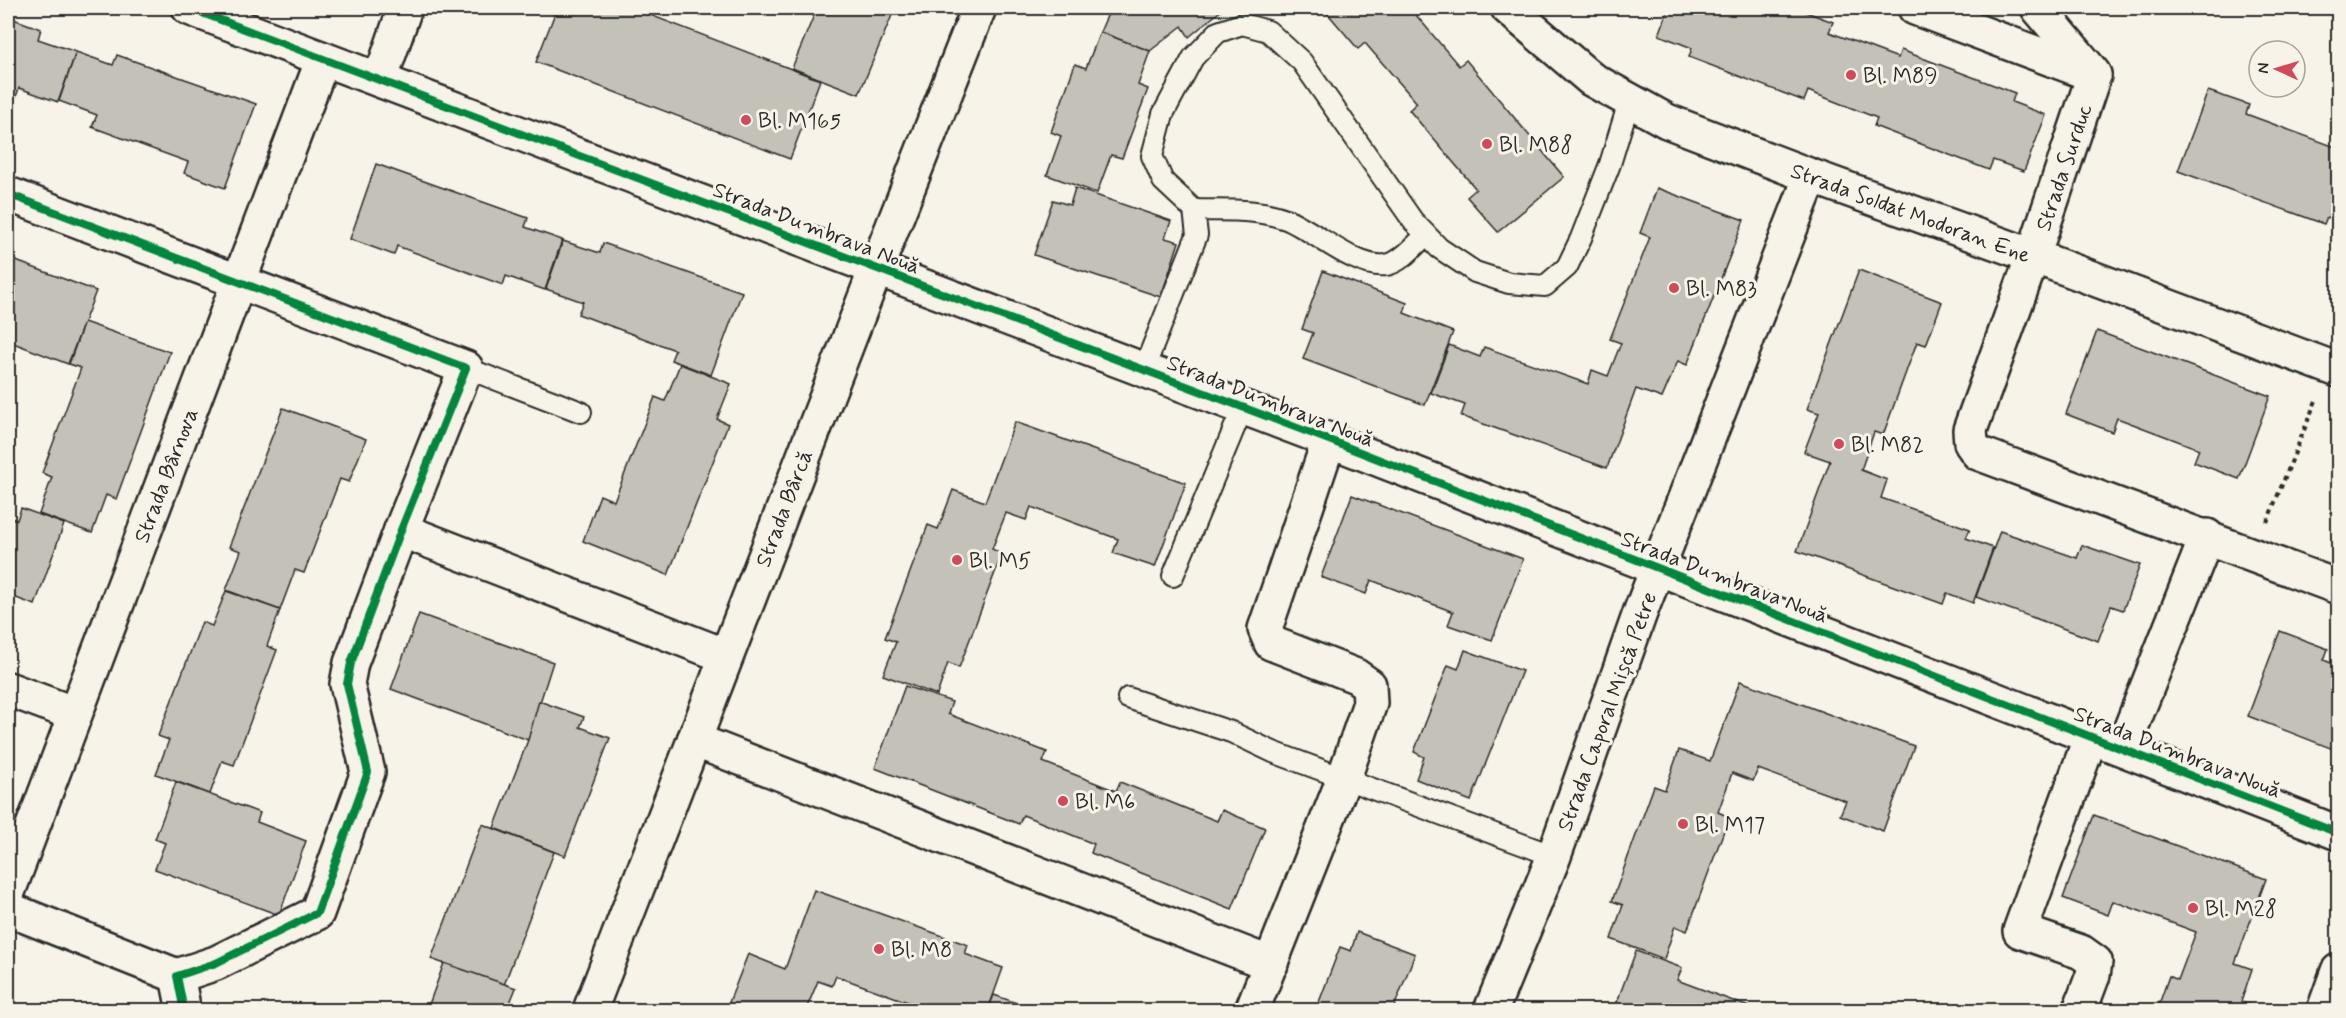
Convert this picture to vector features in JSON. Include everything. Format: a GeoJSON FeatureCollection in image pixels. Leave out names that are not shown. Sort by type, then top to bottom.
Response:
{"type":"FeatureCollection","features":[{"type":"Feature","properties":{"kind":"street","name":"Strada Dumbrava Nouă"},"geometry":{"type":"LineString","coordinates":[[189,8],[1329,440],[2338,833]]}},
{"type":"Feature","properties":{"kind":"street"},"geometry":{"type":"LineString","coordinates":[[381,80],[405,8]]}},
{"type":"Feature","properties":{"kind":"street","name":"Strada Bârcă"},"geometry":{"type":"LineString","coordinates":[[590,1011],[979,8]]}},
{"type":"Feature","properties":{"kind":"street"},"geometry":{"type":"LineString","coordinates":[[1915,8],[2094,75]]}},
{"type":"Feature","properties":{"kind":"street","name":"Strada Surduc"},"geometry":{"type":"LineString","coordinates":[[2038,8],[2094,75],[2033,256],[1970,430],[1971,443],[1978,453],[2207,536]]}},
{"type":"Feature","properties":{"kind":"street","name":"Strada Soldat Modoran Ene"},"geometry":{"type":"LineString","coordinates":[[1513,9],[1591,79],[1667,121],[2334,369]]}},
{"type":"Feature","properties":{"kind":"street","name":"Strada Bârnova"},"geometry":{"type":"LineString","coordinates":[[8,892],[323,59]]}},
{"type":"Feature","properties":{"kind":"street","name":"Strada Caporal Mișcă Petre"},"geometry":{"type":"LineString","coordinates":[[1491,1011],[1554,856],[1658,570],[1811,176]]}},
{"type":"Feature","properties":{"kind":"street"},"geometry":{"type":"LineString","coordinates":[[8,194],[466,368],[351,663],[347,684],[368,772],[317,913],[216,963],[177,976],[8,909]]}},
{"type":"Feature","properties":{"kind":"street"},"geometry":{"type":"LineString","coordinates":[[1252,1011],[1344,778],[1370,703],[1369,685],[1356,676],[1271,643],[1265,629],[1329,440]]}},
{"type":"Feature","properties":{"kind":"street"},"geometry":{"type":"LineString","coordinates":[[401,530],[726,656]]}},
{"type":"Feature","properties":{"kind":"street"},"geometry":{"type":"LineString","coordinates":[[2123,748],[2207,536],[2338,587]]}},
{"type":"Feature","properties":{"kind":"street"},"geometry":{"type":"LineString","coordinates":[[8,689],[75,714]]}},
{"type":"Feature","properties":{"kind":"street"},"geometry":{"type":"LineString","coordinates":[[2080,1011],[2093,975],[2095,962],[2081,952],[2020,931],[2091,736]]}},
{"type":"Feature","properties":{"kind":"street"},"geometry":{"type":"LineString","coordinates":[[694,740],[1271,964]]}},
{"type":"Feature","properties":{"kind":"street"},"geometry":{"type":"LineString","coordinates":[[2324,1011],[2338,971]]}},
{"type":"Feature","properties":{"kind":"street"},"geometry":{"type":"LineString","coordinates":[[177,976],[182,1011]]}},
{"type":"Feature","properties":{"kind":"lane"},"geometry":{"type":"LineString","coordinates":[[1143,371],[1197,235],[1194,210],[1163,181],[1152,156],[1163,114],[1193,58],[1218,32],[1242,24],[1268,32],[1302,62],[1413,220],[1426,235],[1439,248],[1475,272],[1509,283],[1545,286],[1567,267],[1610,164],[1629,102]]}},
{"type":"Feature","properties":{"kind":"lane"},"geometry":{"type":"LineString","coordinates":[[1194,210],[1254,211],[1285,219],[1370,264],[1388,265],[1401,258],[1426,235]]}},
{"type":"Feature","properties":{"kind":"lane"},"geometry":{"type":"LineString","coordinates":[[466,368],[580,412]]}},
{"type":"Feature","properties":{"kind":"lane"},"geometry":{"type":"LineString","coordinates":[[1173,576],[1243,407]]}},
{"type":"Feature","properties":{"kind":"lane"},"geometry":{"type":"LineString","coordinates":[[1128,698],[1231,732],[1273,752],[1554,856]]}},
{"type":"Feature","properties":{"kind":"path"},"geometry":{"type":"LineString","coordinates":[[2253,554],[2334,369]]}},
{"type":"Feature","properties":{"kind":"building"},"geometry":{"type":"Polygon","coordinates":[[[338,8],[355,8],[353,13],[338,8]]]}},
{"type":"Feature","properties":{"kind":"building","name":"Bl. M165"},"geometry":{"type":"Polygon","coordinates":[[[557,8],[632,8],[820,80],[790,159],[536,62],[557,8]]]}},
{"type":"Feature","properties":{"kind":"building"},"geometry":{"type":"Polygon","coordinates":[[[817,8],[895,8],[859,94],[792,68],[817,8]]]}},
{"type":"Feature","properties":{"kind":"building"},"geometry":{"type":"Polygon","coordinates":[[[1117,8],[1224,8],[1189,37],[1182,26],[1150,51],[1100,32],[1107,16],[1117,8]]]}},
{"type":"Feature","properties":{"kind":"building","name":"Bl. M88"},"geometry":{"type":"Polygon","coordinates":[[[1323,8],[1410,8],[1459,66],[1466,60],[1564,177],[1498,232],[1467,197],[1476,189],[1409,110],[1417,103],[1365,43],[1358,49],[1323,8]]]}},
{"type":"Feature","properties":{"kind":"building","name":"Bl. M89"},"geometry":{"type":"Polygon","coordinates":[[[1669,8],[1795,8],[1833,22],[1829,32],[1898,58],[1901,50],[2015,93],[2012,102],[2046,115],[2024,171],[1993,160],[1989,170],[1874,126],[1877,118],[1808,91],[1804,101],[1689,57],[1692,48],[1659,35],[1669,8]]]}},
{"type":"Feature","properties":{"kind":"building"},"geometry":{"type":"Polygon","coordinates":[[[8,17],[41,29],[38,39],[76,52],[58,102],[19,88],[16,97],[8,94],[8,17]]]}},
{"type":"Feature","properties":{"kind":"building"},"geometry":{"type":"Polygon","coordinates":[[[1100,32],[1150,51],[1138,85],[1148,89],[1122,158],[1111,155],[1097,193],[1047,175],[1061,136],[1051,132],[1075,64],[1086,68],[1100,32]]]}},
{"type":"Feature","properties":{"kind":"building"},"geometry":{"type":"Polygon","coordinates":[[[76,52],[113,65],[117,55],[256,104],[225,188],[184,173],[188,162],[92,127],[97,115],[59,101],[76,52]]]}},
{"type":"Feature","properties":{"kind":"building"},"geometry":{"type":"Polygon","coordinates":[[[2208,91],[2249,105],[2246,114],[2338,148],[2338,221],[2327,217],[2324,224],[2178,171],[2208,91]]]}},
{"type":"Feature","properties":{"kind":"building"},"geometry":{"type":"Polygon","coordinates":[[[376,164],[528,218],[525,227],[562,240],[545,290],[506,276],[503,285],[397,246],[394,255],[350,239],[376,164]]]}},
{"type":"Feature","properties":{"kind":"building"},"geometry":{"type":"Polygon","coordinates":[[[1075,188],[1171,221],[1165,238],[1179,242],[1161,297],[1034,255],[1053,200],[1070,205],[1075,188]]]}},
{"type":"Feature","properties":{"kind":"building","name":"Bl. M83"},"geometry":{"type":"Polygon","coordinates":[[[1657,188],[1744,220],[1687,365],[1678,361],[1662,398],[1636,389],[1607,468],[1461,416],[1465,405],[1431,393],[1449,345],[1480,357],[1484,347],[1588,384],[1592,370],[1608,376],[1621,343],[1610,339],[1650,237],[1640,233],[1657,188]]]}},
{"type":"Feature","properties":{"kind":"building"},"geometry":{"type":"Polygon","coordinates":[[[563,241],[600,253],[603,243],[742,292],[711,375],[671,360],[675,350],[578,314],[583,302],[546,289],[563,241]]]}},
{"type":"Feature","properties":{"kind":"building"},"geometry":{"type":"Polygon","coordinates":[[[8,258],[96,291],[68,364],[8,341],[8,258]]]}},
{"type":"Feature","properties":{"kind":"building","name":"Bl. M82"},"geometry":{"type":"Polygon","coordinates":[[[1859,270],[1942,302],[1926,345],[1917,342],[1883,435],[1874,432],[1861,470],[1887,480],[1881,498],[1970,529],[1966,538],[1993,548],[1973,603],[1947,593],[1943,604],[1797,551],[1830,461],[1804,452],[1819,413],[1807,409],[1859,270]]]}},
{"type":"Feature","properties":{"kind":"building"},"geometry":{"type":"Polygon","coordinates":[[[1323,271],[1407,303],[1404,313],[1453,332],[1425,405],[1303,359],[1313,333],[1302,329],[1323,271]]]}},
{"type":"Feature","properties":{"kind":"building"},"geometry":{"type":"Polygon","coordinates":[[[84,322],[170,352],[116,499],[106,495],[92,533],[39,514],[52,477],[42,473],[81,368],[69,364],[84,322]]]}},
{"type":"Feature","properties":{"kind":"building"},"geometry":{"type":"Polygon","coordinates":[[[2097,331],[2270,396],[2239,479],[2194,462],[2199,449],[2117,418],[2112,432],[2066,414],[2097,331]]]}},
{"type":"Feature","properties":{"kind":"building"},"geometry":{"type":"Polygon","coordinates":[[[680,364],[731,384],[717,419],[728,424],[668,575],[583,541],[600,495],[614,501],[655,397],[665,401],[680,364]]]}},
{"type":"Feature","properties":{"kind":"building"},"geometry":{"type":"Polygon","coordinates":[[[283,408],[366,439],[349,482],[340,479],[304,573],[295,570],[280,610],[226,590],[241,551],[229,547],[283,408]]]}},
{"type":"Feature","properties":{"kind":"building","name":"Bl. M5"},"geometry":{"type":"Polygon","coordinates":[[[1015,422],[1186,483],[1155,567],[1113,553],[1118,539],[1031,507],[1026,520],[1006,513],[992,549],[1002,554],[959,668],[948,663],[937,695],[883,675],[896,642],[885,638],[928,525],[938,529],[953,490],[985,502],[1015,422]]]}},
{"type":"Feature","properties":{"kind":"building"},"geometry":{"type":"Polygon","coordinates":[[[1352,495],[1523,559],[1492,640],[1448,625],[1453,612],[1371,580],[1366,594],[1321,577],[1352,495]]]}},
{"type":"Feature","properties":{"kind":"building"},"geometry":{"type":"Polygon","coordinates":[[[21,508],[64,524],[35,605],[8,595],[8,517],[17,520],[21,508]]]}},
{"type":"Feature","properties":{"kind":"building"},"geometry":{"type":"Polygon","coordinates":[[[2000,531],[2077,558],[2082,545],[2140,565],[2123,610],[2111,606],[2098,641],[1976,597],[2000,531]]]}},
{"type":"Feature","properties":{"kind":"building"},"geometry":{"type":"Polygon","coordinates":[[[226,591],[280,610],[267,646],[277,650],[234,765],[222,761],[210,794],[156,774],[169,740],[158,736],[202,622],[212,626],[226,591]]]}},
{"type":"Feature","properties":{"kind":"building"},"geometry":{"type":"Polygon","coordinates":[[[419,614],[553,662],[528,740],[391,689],[419,614]]]}},
{"type":"Feature","properties":{"kind":"building"},"geometry":{"type":"Polygon","coordinates":[[[2280,631],[2328,649],[2324,660],[2338,666],[2338,751],[2248,716],[2280,631]]]}},
{"type":"Feature","properties":{"kind":"building"},"geometry":{"type":"Polygon","coordinates":[[[1465,650],[1522,671],[1471,801],[1416,779],[1424,757],[1414,752],[1448,665],[1458,669],[1465,650]]]}},
{"type":"Feature","properties":{"kind":"building","name":"Bl. M17"},"geometry":{"type":"Polygon","coordinates":[[[1740,681],[1914,746],[1883,831],[1840,815],[1846,801],[1758,769],[1753,781],[1732,773],[1718,812],[1729,817],[1687,931],[1675,926],[1664,959],[1611,939],[1623,905],[1612,901],[1654,786],[1665,790],[1679,750],[1710,761],[1740,681]]]}},
{"type":"Feature","properties":{"kind":"building","name":"Bl. M6"},"geometry":{"type":"Polygon","coordinates":[[[905,686],[952,702],[948,714],[1047,752],[1043,762],[1116,791],[1120,782],[1217,821],[1222,810],[1265,828],[1232,909],[1091,853],[1094,844],[1023,815],[1019,824],[875,768],[905,686]]]}},
{"type":"Feature","properties":{"kind":"building"},"geometry":{"type":"Polygon","coordinates":[[[539,701],[584,717],[580,727],[610,738],[565,856],[494,828],[528,740],[539,701]]]}},
{"type":"Feature","properties":{"kind":"building"},"geometry":{"type":"Polygon","coordinates":[[[176,782],[260,813],[257,822],[306,841],[279,915],[155,869],[165,843],[155,839],[176,782]]]}},
{"type":"Feature","properties":{"kind":"building","name":"Bl. M28"},"geometry":{"type":"Polygon","coordinates":[[[2094,815],[2266,879],[2235,963],[2252,969],[2241,1002],[2250,1005],[2248,1010],[2157,1010],[2169,976],[2178,980],[2196,932],[2113,901],[2108,915],[2063,898],[2094,815]]]}},
{"type":"Feature","properties":{"kind":"building"},"geometry":{"type":"Polygon","coordinates":[[[482,824],[554,852],[504,985],[431,959],[482,824]]]}},
{"type":"Feature","properties":{"kind":"building","name":"Bl. M8"},"geometry":{"type":"Polygon","coordinates":[[[814,890],[968,945],[965,954],[1003,968],[988,1010],[958,1010],[946,1006],[944,1010],[930,1010],[836,976],[832,986],[818,981],[806,1010],[726,1010],[748,954],[785,969],[814,890]]]}},
{"type":"Feature","properties":{"kind":"building"},"geometry":{"type":"Polygon","coordinates":[[[1357,932],[1415,954],[1393,1010],[1316,1010],[1340,947],[1351,951],[1357,932]]]}},
{"type":"Feature","properties":{"kind":"building"},"geometry":{"type":"Polygon","coordinates":[[[1636,951],[1682,968],[1677,980],[1757,1010],[1614,1010],[1636,951]]]}},
{"type":"Feature","properties":{"kind":"building"},"geometry":{"type":"Polygon","coordinates":[[[444,963],[516,988],[507,1010],[427,1010],[444,963]]]}},
{"type":"Feature","properties":{"kind":"building"},"geometry":{"type":"Polygon","coordinates":[[[994,995],[1036,1010],[988,1010],[994,995]]]}},
{"type":"Feature","properties":{"kind":"cycle path"},"geometry":{"type":"LineString","coordinates":[[189,8],[1329,440],[2338,833]]}},
{"type":"Feature","properties":{"kind":"cycle path"},"geometry":{"type":"LineString","coordinates":[[8,194],[466,368],[351,663],[347,684],[368,772],[317,913],[216,963],[177,976],[182,1010]]}},
{"type":"Feature","properties":{"kind":"place","name":"Bl. M89"},"geometry":{"type":"Point","coordinates":[1851,75]}},
{"type":"Feature","properties":{"kind":"place","name":"Bl. M165"},"geometry":{"type":"Point","coordinates":[746,120]}},
{"type":"Feature","properties":{"kind":"place","name":"Bl. M88"},"geometry":{"type":"Point","coordinates":[1487,144]}},
{"type":"Feature","properties":{"kind":"place","name":"Bl. M83"},"geometry":{"type":"Point","coordinates":[1674,288]}},
{"type":"Feature","properties":{"kind":"place","name":"Bl. M82"},"geometry":{"type":"Point","coordinates":[1839,444]}},
{"type":"Feature","properties":{"kind":"place","name":"Bl. M5"},"geometry":{"type":"Point","coordinates":[957,560]}},
{"type":"Feature","properties":{"kind":"place","name":"Bl. M6"},"geometry":{"type":"Point","coordinates":[1063,801]}},
{"type":"Feature","properties":{"kind":"place","name":"Bl. M17"},"geometry":{"type":"Point","coordinates":[1683,824]}},
{"type":"Feature","properties":{"kind":"place","name":"Bl. M28"},"geometry":{"type":"Point","coordinates":[2193,908]}},
{"type":"Feature","properties":{"kind":"place","name":"Bl. M8"},"geometry":{"type":"Point","coordinates":[879,949]}}]}
